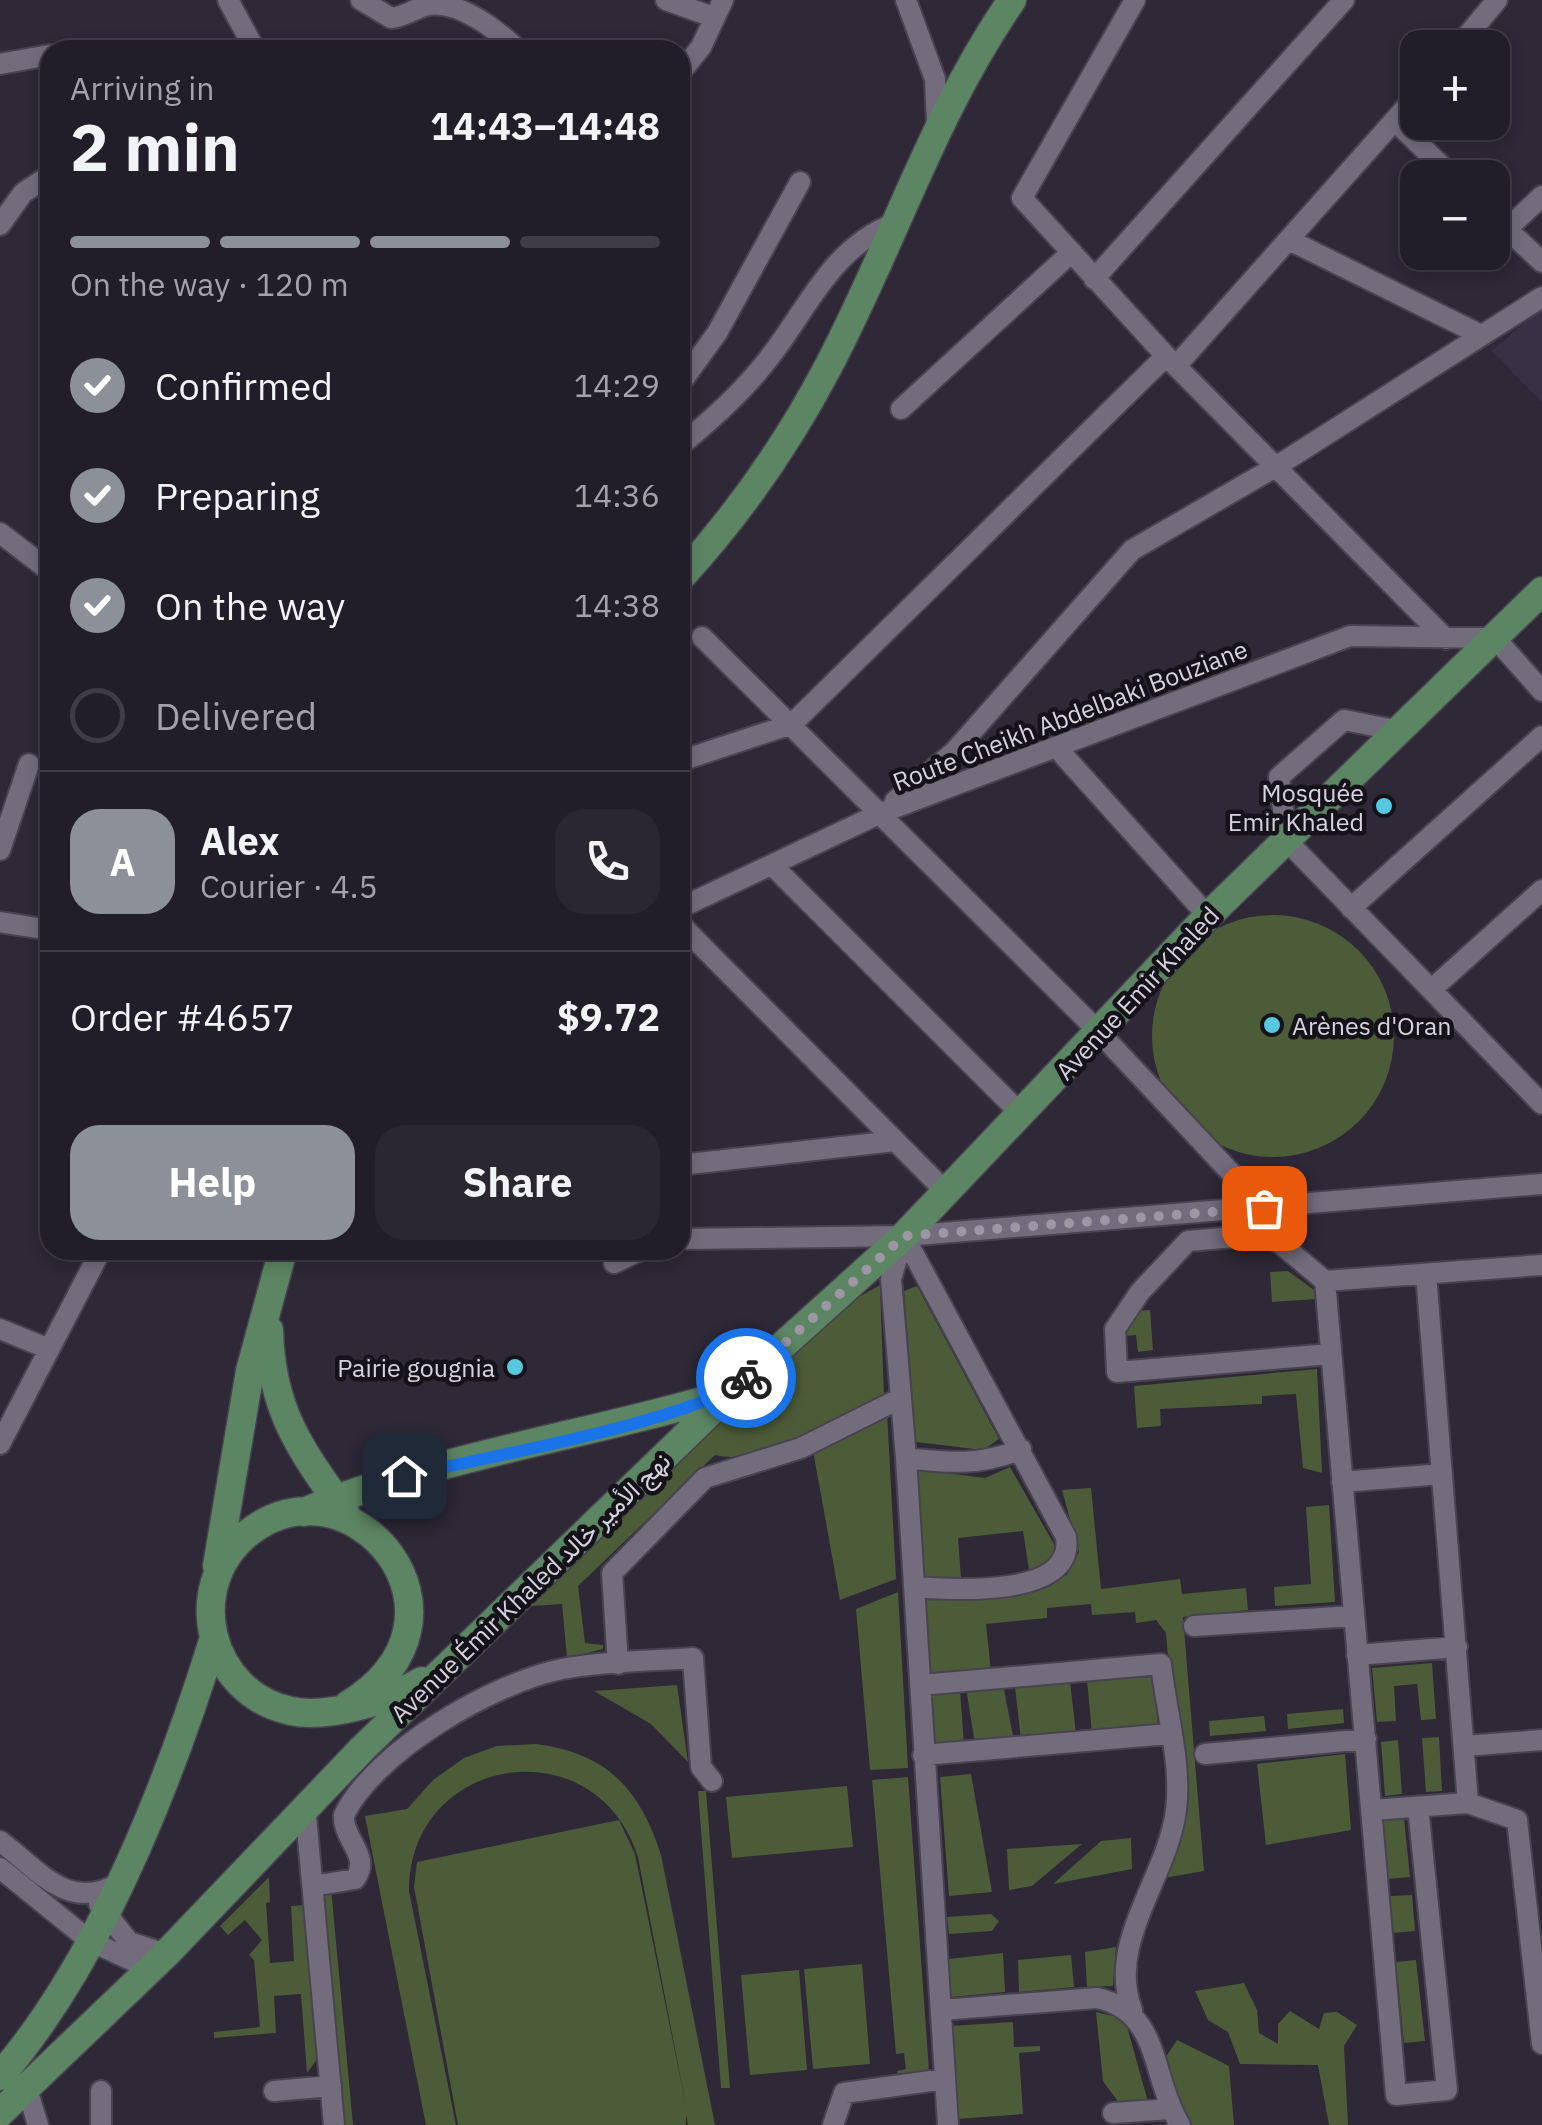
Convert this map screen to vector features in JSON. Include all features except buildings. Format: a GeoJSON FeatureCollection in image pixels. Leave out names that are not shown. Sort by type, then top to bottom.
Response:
{"type":"FeatureCollection","features":[{"type":"Feature","properties":{"kind":"main road"},"geometry":{"type":"LineString","coordinates":[[690,567],[724,530],[828,368],[937,124],[970,61],[1012,0]]}},
{"type":"Feature","properties":{"kind":"main road","name":"Avenue Emir Khaled"},"geometry":{"type":"LineString","coordinates":[[730,1393],[904,1236],[1208,916],[1542,591]]}},
{"type":"Feature","properties":{"kind":"main road"},"geometry":{"type":"LineString","coordinates":[[279,1260],[242,1408],[214,1580],[209,1621],[213,1641],[225,1666],[243,1688],[266,1703],[307,1712],[396,1697],[460,1657]]}},
{"type":"Feature","properties":{"kind":"main road"},"geometry":{"type":"LineString","coordinates":[[269,1298],[272,1370],[287,1426],[301,1453],[343,1510],[379,1540],[399,1566],[409,1598],[409,1632],[397,1662],[376,1688],[348,1705]]}},
{"type":"Feature","properties":{"kind":"main road","name":"Avenue Émir Khaled نهج الأمير خالد"},"geometry":{"type":"LineString","coordinates":[[343,1510],[371,1484],[636,1421],[730,1393]]}},
{"type":"Feature","properties":{"kind":"main road","name":"Avenue Émir Khaled نهج الأمير خالد"},"geometry":{"type":"LineString","coordinates":[[362,1749],[730,1393]]}},
{"type":"Feature","properties":{"kind":"main road"},"geometry":{"type":"LineString","coordinates":[[301,1453],[327,1473],[371,1484]]}},
{"type":"Feature","properties":{"kind":"main road"},"geometry":{"type":"LineString","coordinates":[[214,1580],[228,1554],[248,1533],[274,1519],[303,1512],[343,1510]]}},
{"type":"Feature","properties":{"kind":"main road","name":"Avenue Émir Khaled نهج الأمير خالد"},"geometry":{"type":"LineString","coordinates":[[362,1749],[396,1697],[409,1632]]}},
{"type":"Feature","properties":{"kind":"main road"},"geometry":{"type":"LineString","coordinates":[[0,2113],[28,2043],[90,1941],[95,1904],[119,1883],[189,1714],[213,1641]]}},
{"type":"Feature","properties":{"kind":"main road"},"geometry":{"type":"LineString","coordinates":[[13,2081],[158,1961],[362,1749]]}},
{"type":"Feature","properties":{"kind":"street"},"geometry":{"type":"LineString","coordinates":[[361,0],[391,18],[429,5],[456,9],[491,27],[506,40]]}},
{"type":"Feature","properties":{"kind":"street"},"geometry":{"type":"LineString","coordinates":[[666,0],[718,9],[701,47],[690,61]]}},
{"type":"Feature","properties":{"kind":"street"},"geometry":{"type":"LineString","coordinates":[[906,0],[935,79],[937,124]]}},
{"type":"Feature","properties":{"kind":"street"},"geometry":{"type":"LineString","coordinates":[[1135,0],[1022,198],[1170,361],[1446,640]]}},
{"type":"Feature","properties":{"kind":"street"},"geometry":{"type":"LineString","coordinates":[[1094,279],[1344,0]]}},
{"type":"Feature","properties":{"kind":"street"},"geometry":{"type":"LineString","coordinates":[[1471,30],[1497,0]]}},
{"type":"Feature","properties":{"kind":"street"},"geometry":{"type":"LineString","coordinates":[[236,4],[251,40]]}},
{"type":"Feature","properties":{"kind":"street"},"geometry":{"type":"LineString","coordinates":[[0,64],[40,57]]}},
{"type":"Feature","properties":{"kind":"street"},"geometry":{"type":"LineString","coordinates":[[690,758],[792,724],[1291,241],[1400,115]]}},
{"type":"Feature","properties":{"kind":"street"},"geometry":{"type":"LineString","coordinates":[[1395,121],[1435,160]]}},
{"type":"Feature","properties":{"kind":"street"},"geometry":{"type":"LineString","coordinates":[[0,225],[23,193],[40,181]]}},
{"type":"Feature","properties":{"kind":"street"},"geometry":{"type":"LineString","coordinates":[[690,370],[717,333],[800,182]]}},
{"type":"Feature","properties":{"kind":"street"},"geometry":{"type":"LineString","coordinates":[[1510,216],[1542,196]]}},
{"type":"Feature","properties":{"kind":"street"},"geometry":{"type":"LineString","coordinates":[[690,437],[750,382],[834,262],[862,238],[895,223]]}},
{"type":"Feature","properties":{"kind":"street"},"geometry":{"type":"LineString","coordinates":[[1510,232],[1542,262]]}},
{"type":"Feature","properties":{"kind":"street"},"geometry":{"type":"LineString","coordinates":[[1291,241],[1481,335]]}},
{"type":"Feature","properties":{"kind":"street"},"geometry":{"type":"LineString","coordinates":[[900,409],[1072,252]]}},
{"type":"Feature","properties":{"kind":"street"},"geometry":{"type":"LineString","coordinates":[[881,814],[954,752],[1132,550],[1277,466],[1542,297]]}},
{"type":"Feature","properties":{"kind":"street"},"geometry":{"type":"LineString","coordinates":[[0,533],[40,563]]}},
{"type":"Feature","properties":{"kind":"street","name":"Route Cheikh Abdelbaki Bouziane"},"geometry":{"type":"LineString","coordinates":[[690,903],[881,814],[1350,636],[1495,638]]}},
{"type":"Feature","properties":{"kind":"street"},"geometry":{"type":"LineString","coordinates":[[702,637],[1099,1032],[1264,1208]]}},
{"type":"Feature","properties":{"kind":"street"},"geometry":{"type":"LineString","coordinates":[[1495,638],[1542,691]]}},
{"type":"Feature","properties":{"kind":"street"},"geometry":{"type":"LineString","coordinates":[[1400,731],[1344,720],[1279,777],[1287,842],[1542,1104]]}},
{"type":"Feature","properties":{"kind":"street"},"geometry":{"type":"LineString","coordinates":[[1352,908],[1542,736]]}},
{"type":"Feature","properties":{"kind":"street"},"geometry":{"type":"LineString","coordinates":[[1056,747],[1208,916]]}},
{"type":"Feature","properties":{"kind":"street"},"geometry":{"type":"LineString","coordinates":[[0,850],[29,764]]}},
{"type":"Feature","properties":{"kind":"street"},"geometry":{"type":"LineString","coordinates":[[772,865],[1022,1114]]}},
{"type":"Feature","properties":{"kind":"street"},"geometry":{"type":"LineString","coordinates":[[1432,989],[1542,890]]}},
{"type":"Feature","properties":{"kind":"street"},"geometry":{"type":"LineString","coordinates":[[0,922],[40,928]]}},
{"type":"Feature","properties":{"kind":"street"},"geometry":{"type":"LineString","coordinates":[[690,934],[946,1193]]}},
{"type":"Feature","properties":{"kind":"street"},"geometry":{"type":"LineString","coordinates":[[690,1164],[895,1141]]}},
{"type":"Feature","properties":{"kind":"street"},"geometry":{"type":"LineString","coordinates":[[690,1239],[904,1236],[1542,1184]]}},
{"type":"Feature","properties":{"kind":"street"},"geometry":{"type":"LineString","coordinates":[[1331,1354],[1117,1372],[1115,1329],[1140,1292],[1188,1241],[1268,1234],[1326,1281],[1542,1265]]}},
{"type":"Feature","properties":{"kind":"street"},"geometry":{"type":"LineString","coordinates":[[904,1236],[890,1279],[906,1458],[948,2125]]}},
{"type":"Feature","properties":{"kind":"street"},"geometry":{"type":"LineString","coordinates":[[904,1236],[1021,1449],[1066,1536],[1069,1552],[1060,1568],[1044,1577],[1000,1586],[914,1588]]}},
{"type":"Feature","properties":{"kind":"street"},"geometry":{"type":"LineString","coordinates":[[0,1444],[96,1260]]}},
{"type":"Feature","properties":{"kind":"street"},"geometry":{"type":"LineString","coordinates":[[614,1263],[620,1260]]}},
{"type":"Feature","properties":{"kind":"street"},"geometry":{"type":"LineString","coordinates":[[1426,1274],[1468,1803]]}},
{"type":"Feature","properties":{"kind":"street"},"geometry":{"type":"LineString","coordinates":[[1326,1281],[1396,2095],[1447,2090],[1418,1807]]}},
{"type":"Feature","properties":{"kind":"street"},"geometry":{"type":"LineString","coordinates":[[0,1328],[49,1350]]}},
{"type":"Feature","properties":{"kind":"street"},"geometry":{"type":"LineString","coordinates":[[618,1664],[612,1573],[705,1478],[801,1448],[901,1398]]}},
{"type":"Feature","properties":{"kind":"street"},"geometry":{"type":"LineString","coordinates":[[906,1458],[975,1463],[1021,1449]]}},
{"type":"Feature","properties":{"kind":"street"},"geometry":{"type":"LineString","coordinates":[[1342,1482],[1442,1474]]}},
{"type":"Feature","properties":{"kind":"street"},"geometry":{"type":"LineString","coordinates":[[1194,1626],[1353,1616]]}},
{"type":"Feature","properties":{"kind":"street"},"geometry":{"type":"LineString","coordinates":[[1357,1655],[1456,1646]]}},
{"type":"Feature","properties":{"kind":"street"},"geometry":{"type":"LineString","coordinates":[[313,1886],[355,1879],[361,1859],[343,1824],[344,1816],[379,1769],[422,1732],[472,1704],[560,1670],[693,1658],[701,1767],[712,1781]]}},
{"type":"Feature","properties":{"kind":"street"},"geometry":{"type":"LineString","coordinates":[[921,1684],[1161,1664],[1176,1812],[1127,1956],[1126,1994],[1142,2022],[1175,2117],[1114,2113]]}},
{"type":"Feature","properties":{"kind":"street"},"geometry":{"type":"LineString","coordinates":[[924,1754],[1169,1734]]}},
{"type":"Feature","properties":{"kind":"street"},"geometry":{"type":"LineString","coordinates":[[1205,1754],[1366,1739]]}},
{"type":"Feature","properties":{"kind":"street"},"geometry":{"type":"LineString","coordinates":[[1464,1746],[1542,1740]]}},
{"type":"Feature","properties":{"kind":"street"},"geometry":{"type":"LineString","coordinates":[[1372,1810],[1468,1803],[1517,1820],[1542,2044]]}},
{"type":"Feature","properties":{"kind":"street"},"geometry":{"type":"LineString","coordinates":[[305,1805],[334,2125]]}},
{"type":"Feature","properties":{"kind":"street"},"geometry":{"type":"LineString","coordinates":[[0,1841],[59,1886],[95,1904],[129,1942],[158,1961]]}},
{"type":"Feature","properties":{"kind":"street"},"geometry":{"type":"LineString","coordinates":[[0,1868],[90,1941],[158,1961]]}},
{"type":"Feature","properties":{"kind":"street"},"geometry":{"type":"LineString","coordinates":[[940,2010],[1097,1998],[1132,2010]]}},
{"type":"Feature","properties":{"kind":"street"},"geometry":{"type":"LineString","coordinates":[[832,2125],[844,2093],[945,2079]]}},
{"type":"Feature","properties":{"kind":"street"},"geometry":{"type":"LineString","coordinates":[[13,2081],[38,2125]]}},
{"type":"Feature","properties":{"kind":"street"},"geometry":{"type":"LineString","coordinates":[[274,2091],[331,2086]]}},
{"type":"Feature","properties":{"kind":"street"},"geometry":{"type":"LineString","coordinates":[[101,2091],[101,2125]]}},
{"type":"Feature","properties":{"kind":"shaded area"},"geometry":{"type":"Polygon","coordinates":[[[1542,307],[1542,403],[1492,351],[1542,307]]]}},
{"type":"Feature","properties":{"kind":"green space","name":"Arènes d'Oran"},"geometry":{"type":"Polygon","coordinates":[[[1273,915],[1319,924],[1359,950],[1385,990],[1394,1036],[1385,1082],[1359,1122],[1319,1148],[1273,1157],[1227,1148],[1187,1122],[1161,1082],[1152,1036],[1161,990],[1187,950],[1227,924],[1273,915]]]}},
{"type":"Feature","properties":{"kind":"green space"},"geometry":{"type":"Polygon","coordinates":[[[1288,1271],[1314,1290],[1316,1299],[1272,1302],[1270,1272],[1288,1271]]]}},
{"type":"Feature","properties":{"kind":"green space"},"geometry":{"type":"Polygon","coordinates":[[[880,1285],[884,1398],[778,1448],[734,1457],[715,1455],[578,1586],[585,1643],[603,1645],[603,1649],[567,1658],[562,1604],[531,1606],[827,1315],[880,1285]]]}},
{"type":"Feature","properties":{"kind":"green space"},"geometry":{"type":"Polygon","coordinates":[[[917,1286],[999,1439],[983,1450],[916,1442],[904,1291],[917,1286]]]}},
{"type":"Feature","properties":{"kind":"green space"},"geometry":{"type":"Polygon","coordinates":[[[1150,1310],[1153,1350],[1138,1352],[1136,1335],[1124,1336],[1135,1311],[1150,1310]]]}},
{"type":"Feature","properties":{"kind":"green space"},"geometry":{"type":"Polygon","coordinates":[[[1317,1369],[1322,1473],[1303,1468],[1296,1394],[1262,1396],[1262,1404],[1160,1409],[1161,1426],[1137,1428],[1134,1386],[1317,1369]]]}},
{"type":"Feature","properties":{"kind":"green space"},"geometry":{"type":"Polygon","coordinates":[[[887,1413],[896,1579],[840,1600],[812,1445],[887,1413]]]}},
{"type":"Feature","properties":{"kind":"green space"},"geometry":{"type":"Polygon","coordinates":[[[1010,1467],[1054,1544],[1055,1560],[1029,1570],[1023,1531],[958,1538],[961,1578],[922,1578],[916,1469],[985,1478],[1010,1467]]]}},
{"type":"Feature","properties":{"kind":"green space"},"geometry":{"type":"Polygon","coordinates":[[[1091,1488],[1101,1589],[1180,1579],[1182,1594],[1246,1588],[1248,1610],[1183,1617],[1204,1871],[1158,1879],[1183,1826],[1166,1633],[1156,1620],[1136,1623],[1135,1612],[1092,1615],[1091,1604],[1047,1608],[1047,1618],[986,1624],[991,1671],[928,1674],[922,1593],[1024,1592],[1067,1575],[1079,1552],[1062,1490],[1091,1488]]]}},
{"type":"Feature","properties":{"kind":"green space"},"geometry":{"type":"Polygon","coordinates":[[[1329,1505],[1335,1602],[1275,1606],[1274,1587],[1311,1584],[1306,1507],[1329,1505]]]}},
{"type":"Feature","properties":{"kind":"green space"},"geometry":{"type":"Polygon","coordinates":[[[898,1592],[908,1768],[870,1770],[856,1609],[898,1592]]]}},
{"type":"Feature","properties":{"kind":"green space"},"geometry":{"type":"Polygon","coordinates":[[[1432,1663],[1436,1719],[1421,1720],[1417,1684],[1394,1686],[1396,1721],[1377,1722],[1372,1668],[1432,1663]]]}},
{"type":"Feature","properties":{"kind":"green space"},"geometry":{"type":"Polygon","coordinates":[[[1153,1674],[1158,1726],[1092,1733],[1087,1680],[1153,1674]]]}},
{"type":"Feature","properties":{"kind":"green space"},"geometry":{"type":"Polygon","coordinates":[[[1070,1681],[1076,1734],[1021,1740],[1015,1687],[1070,1681]]]}},
{"type":"Feature","properties":{"kind":"green space"},"geometry":{"type":"Polygon","coordinates":[[[1003,1684],[1014,1741],[975,1744],[966,1688],[1003,1684]]]}},
{"type":"Feature","properties":{"kind":"green space"},"geometry":{"type":"Polygon","coordinates":[[[677,1685],[688,1762],[651,1724],[594,1691],[677,1685]]]}},
{"type":"Feature","properties":{"kind":"green space"},"geometry":{"type":"Polygon","coordinates":[[[960,1691],[964,1744],[936,1745],[928,1694],[960,1691]]]}},
{"type":"Feature","properties":{"kind":"green space"},"geometry":{"type":"Polygon","coordinates":[[[1343,1709],[1344,1723],[1288,1729],[1287,1714],[1343,1709]]]}},
{"type":"Feature","properties":{"kind":"green space"},"geometry":{"type":"Polygon","coordinates":[[[1264,1716],[1266,1731],[1210,1736],[1209,1721],[1264,1716]]]}},
{"type":"Feature","properties":{"kind":"green space"},"geometry":{"type":"Polygon","coordinates":[[[1439,1737],[1442,1791],[1426,1792],[1422,1738],[1439,1737]]]}},
{"type":"Feature","properties":{"kind":"green space"},"geometry":{"type":"Polygon","coordinates":[[[1398,1740],[1402,1794],[1385,1796],[1381,1742],[1398,1740]]]}},
{"type":"Feature","properties":{"kind":"green space"},"geometry":{"type":"Polygon","coordinates":[[[536,1744],[583,1756],[617,1778],[643,1811],[653,1832],[661,1855],[715,2125],[688,2125],[686,2115],[686,2125],[458,2125],[414,1887],[417,1862],[619,1820],[584,1787],[547,1774],[508,1773],[470,1785],[439,1809],[417,1845],[409,1891],[456,2125],[426,2125],[365,1816],[407,1809],[433,1780],[464,1758],[497,1746],[536,1744]],[[621,1825],[635,1854],[686,2106],[638,1857],[621,1825]]]}},
{"type":"Feature","properties":{"kind":"green space"},"geometry":{"type":"Polygon","coordinates":[[[1345,1754],[1351,1830],[1266,1845],[1257,1764],[1345,1754]]]}},
{"type":"Feature","properties":{"kind":"green space"},"geometry":{"type":"Polygon","coordinates":[[[971,1774],[992,1892],[949,1896],[940,1777],[971,1774]]]}},
{"type":"Feature","properties":{"kind":"green space"},"geometry":{"type":"Polygon","coordinates":[[[908,1777],[929,2071],[898,2075],[897,2071],[906,2069],[904,2053],[896,2054],[872,1780],[908,1777]]]}},
{"type":"Feature","properties":{"kind":"green space"},"geometry":{"type":"Polygon","coordinates":[[[847,1786],[853,1847],[732,1858],[726,1797],[847,1786]]]}},
{"type":"Feature","properties":{"kind":"green space"},"geometry":{"type":"Polygon","coordinates":[[[698,1791],[706,1791],[730,2088],[721,2088],[698,1791]]]}},
{"type":"Feature","properties":{"kind":"green space"},"geometry":{"type":"Polygon","coordinates":[[[1404,1819],[1410,1877],[1387,1879],[1381,1821],[1404,1819]]]}},
{"type":"Feature","properties":{"kind":"green space"},"geometry":{"type":"Polygon","coordinates":[[[1131,1838],[1132,1869],[1053,1884],[1101,1841],[1131,1838]]]}},
{"type":"Feature","properties":{"kind":"green space"},"geometry":{"type":"Polygon","coordinates":[[[1082,1844],[1032,1886],[1009,1890],[1007,1849],[1082,1844]]]}},
{"type":"Feature","properties":{"kind":"green space"},"geometry":{"type":"Polygon","coordinates":[[[269,1877],[270,1902],[266,1903],[270,1963],[294,1961],[291,1906],[304,1905],[318,2058],[307,2073],[301,1994],[274,1996],[276,2033],[214,2038],[214,2032],[260,2027],[254,1960],[249,1955],[262,1940],[245,1920],[228,1935],[220,1926],[269,1877]]]}},
{"type":"Feature","properties":{"kind":"green space"},"geometry":{"type":"Polygon","coordinates":[[[331,1888],[353,2125],[342,2125],[320,1889],[331,1888]]]}},
{"type":"Feature","properties":{"kind":"green space"},"geometry":{"type":"Polygon","coordinates":[[[1412,1895],[1415,1931],[1393,1933],[1390,1896],[1412,1895]]]}},
{"type":"Feature","properties":{"kind":"green space"},"geometry":{"type":"Polygon","coordinates":[[[991,1914],[999,1921],[992,1931],[949,1934],[947,1917],[991,1914]]]}},
{"type":"Feature","properties":{"kind":"green space"},"geometry":{"type":"Polygon","coordinates":[[[1116,1947],[1113,1986],[1087,1987],[1085,1952],[1116,1947]]]}},
{"type":"Feature","properties":{"kind":"green space"},"geometry":{"type":"Polygon","coordinates":[[[1003,1953],[1005,1992],[951,1997],[949,1959],[1003,1953]]]}},
{"type":"Feature","properties":{"kind":"green space"},"geometry":{"type":"Polygon","coordinates":[[[1071,1955],[1074,1987],[1019,1992],[1018,1960],[1071,1955]]]}},
{"type":"Feature","properties":{"kind":"green space"},"geometry":{"type":"Polygon","coordinates":[[[1416,1960],[1425,2041],[1404,2043],[1396,1962],[1416,1960]]]}},
{"type":"Feature","properties":{"kind":"green space"},"geometry":{"type":"Polygon","coordinates":[[[862,1964],[870,2064],[813,2069],[804,1969],[862,1964]]]}},
{"type":"Feature","properties":{"kind":"green space"},"geometry":{"type":"Polygon","coordinates":[[[799,1970],[807,2070],[750,2075],[741,1975],[799,1970]]]}},
{"type":"Feature","properties":{"kind":"green space"},"geometry":{"type":"Polygon","coordinates":[[[1244,1983],[1257,2010],[1259,2033],[1278,2044],[1278,2024],[1290,2011],[1319,2029],[1324,2013],[1337,2012],[1357,2025],[1344,2046],[1348,2125],[1329,2125],[1318,2065],[1240,2064],[1228,2032],[1208,2020],[1195,1991],[1244,1983]]]}},
{"type":"Feature","properties":{"kind":"green space"},"geometry":{"type":"Polygon","coordinates":[[[1096,2012],[1125,2019],[1148,2102],[1119,2103],[1103,2081],[1096,2012]]]}},
{"type":"Feature","properties":{"kind":"green space"},"geometry":{"type":"Polygon","coordinates":[[[1013,2022],[1014,2047],[1040,2046],[1040,2051],[1019,2053],[1023,2114],[957,2119],[950,2026],[1013,2022]]]}},
{"type":"Feature","properties":{"kind":"green space"},"geometry":{"type":"Polygon","coordinates":[[[1177,2040],[1229,2066],[1234,2125],[1187,2125],[1162,2063],[1177,2040]]]}},
{"type":"Feature","properties":{"kind":"way so far"},"geometry":{"type":"LineString","coordinates":[[746,1378],[904,1236],[1264,1208]]}},
{"type":"Feature","properties":{"kind":"place","name":"Mosquée Emir Khaled"},"geometry":{"type":"Point","coordinates":[1384,806]}},
{"type":"Feature","properties":{"kind":"place","name":"Arènes d'Oran"},"geometry":{"type":"Point","coordinates":[1272,1025]}},
{"type":"Feature","properties":{"kind":"place","name":"Pairie gougnia"},"geometry":{"type":"Point","coordinates":[515,1367]}},
{"type":"Feature","properties":{"kind":"route"},"geometry":{"type":"LineString","coordinates":[[404,1476],[636,1421],[730,1393],[746,1378]]}}]}
